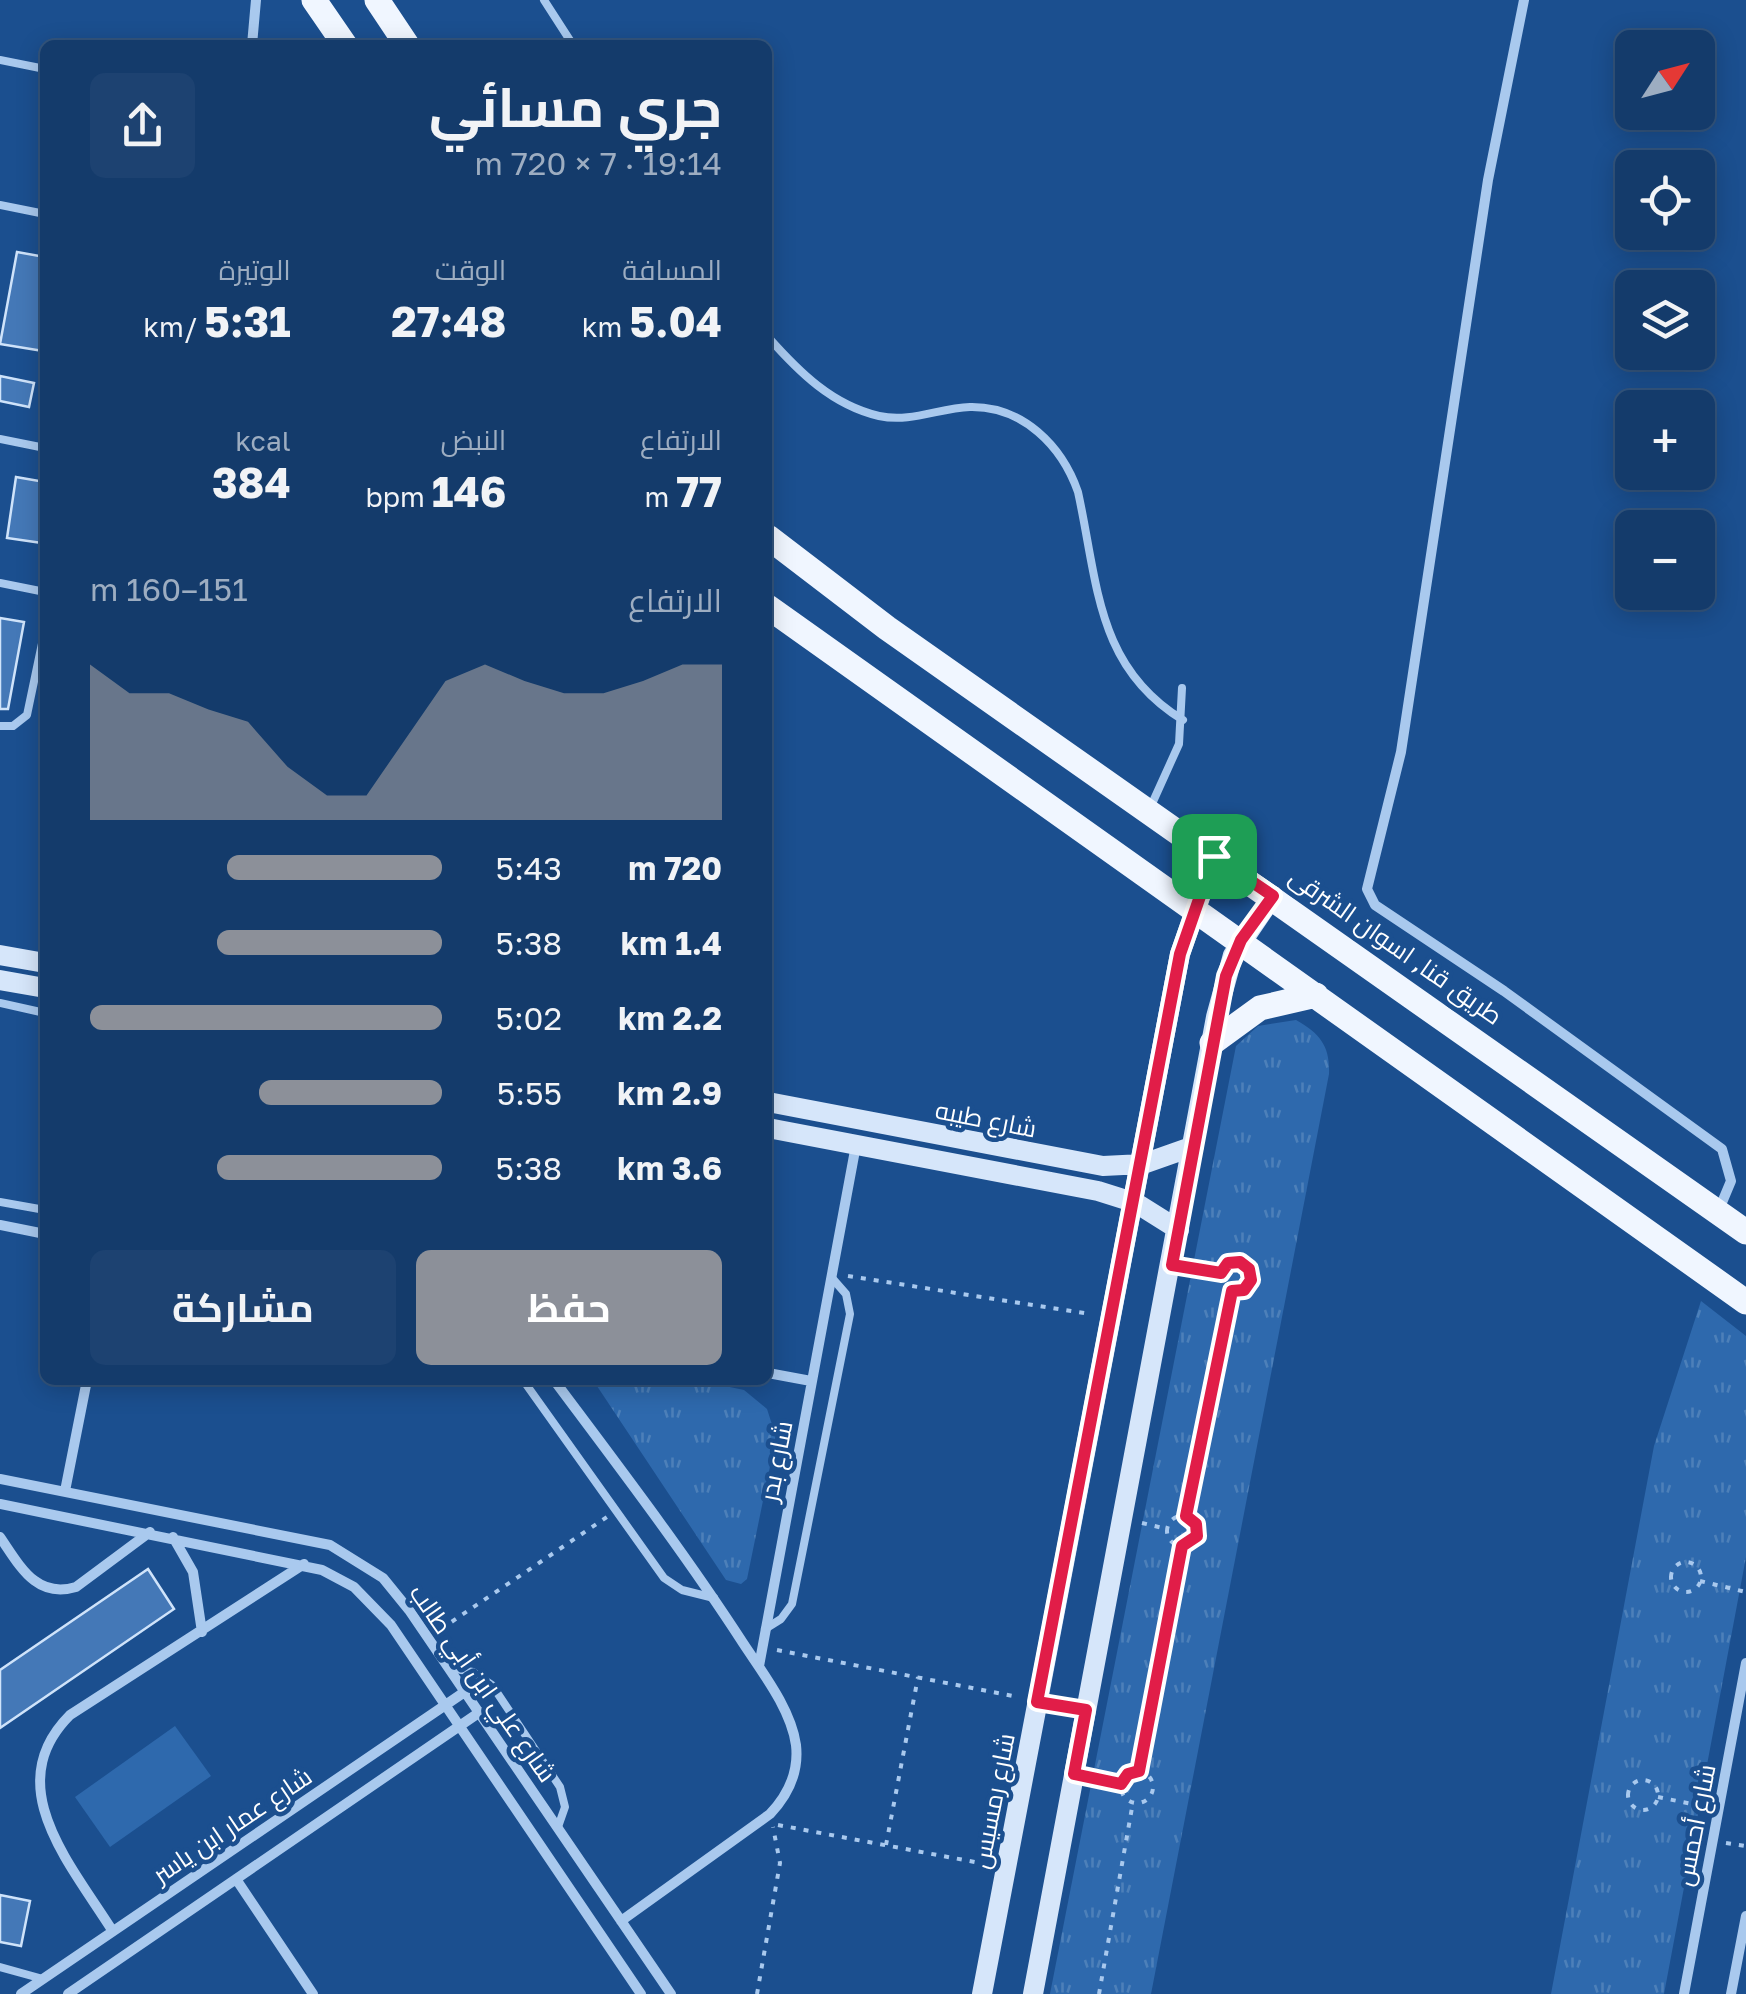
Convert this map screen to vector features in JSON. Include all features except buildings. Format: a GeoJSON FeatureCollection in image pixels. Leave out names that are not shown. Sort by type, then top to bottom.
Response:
{"type":"FeatureCollection","features":[{"type":"Feature","properties":{"kind":"main road"},"geometry":{"type":"LineString","coordinates":[[314,0],[341,40]]}},
{"type":"Feature","properties":{"kind":"main road"},"geometry":{"type":"LineString","coordinates":[[377,0],[404,40]]}},
{"type":"Feature","properties":{"kind":"main road","name":"طريق قنا, اسوان الشرقى"},"geometry":{"type":"LineString","coordinates":[[772,539],[886,628],[1273,896],[1746,1232]]}},
{"type":"Feature","properties":{"kind":"main road"},"geometry":{"type":"LineString","coordinates":[[772,609],[1746,1302]]}},
{"type":"Feature","properties":{"kind":"main road","name":"شارع رمسيس"},"geometry":{"type":"LineString","coordinates":[[982,1994],[1136,1204],[1174,985],[1194,908],[1214,856]]}},
{"type":"Feature","properties":{"kind":"main road"},"geometry":{"type":"LineString","coordinates":[[1033,1994],[1226,976],[1241,940],[1273,896]]}},
{"type":"Feature","properties":{"kind":"main road"},"geometry":{"type":"LineString","coordinates":[[0,955],[40,963]]}},
{"type":"Feature","properties":{"kind":"main road"},"geometry":{"type":"LineString","coordinates":[[0,980],[40,987]]}},
{"type":"Feature","properties":{"kind":"main road"},"geometry":{"type":"LineString","coordinates":[[1212,1042],[1260,1008],[1316,996]]}},
{"type":"Feature","properties":{"kind":"main road","name":"شارع طيبه"},"geometry":{"type":"LineString","coordinates":[[772,1103],[1083,1163],[1143,1164],[1194,1146]]}},
{"type":"Feature","properties":{"kind":"main road","name":"شارع طيبه"},"geometry":{"type":"LineString","coordinates":[[772,1129],[1098,1191],[1136,1204],[1179,1230]]}},
{"type":"Feature","properties":{"kind":"street"},"geometry":{"type":"LineString","coordinates":[[252,40],[256,0]]}},
{"type":"Feature","properties":{"kind":"street"},"geometry":{"type":"LineString","coordinates":[[1524,0],[1488,180],[1401,752],[1367,889],[1375,905],[1504,991],[1722,1149],[1732,1180],[1718,1212]]}},
{"type":"Feature","properties":{"kind":"street","name":"شارع بدر"},"geometry":{"type":"LineString","coordinates":[[759,1667],[856,1145]]}},
{"type":"Feature","properties":{"kind":"street"},"geometry":{"type":"LineString","coordinates":[[0,1225],[40,1233]]}},
{"type":"Feature","properties":{"kind":"street"},"geometry":{"type":"LineString","coordinates":[[772,1374],[811,1381]]}},
{"type":"Feature","properties":{"kind":"street"},"geometry":{"type":"LineString","coordinates":[[65,1491],[86,1385]]}},
{"type":"Feature","properties":{"kind":"street"},"geometry":{"type":"LineString","coordinates":[[558,1385],[714,1598],[759,1667],[796,1745],[788,1790],[772,1819],[621,1921]]}},
{"type":"Feature","properties":{"kind":"street","name":"شارع علي ابن أبي طالب"},"geometry":{"type":"LineString","coordinates":[[0,1478],[330,1545],[382,1578],[466,1690],[671,1994]]}},
{"type":"Feature","properties":{"kind":"street","name":"شارع علي ابن أبي طالب"},"geometry":{"type":"LineString","coordinates":[[0,1504],[304,1564],[338,1577],[368,1598],[640,1994]]}},
{"type":"Feature","properties":{"kind":"street"},"geometry":{"type":"LineString","coordinates":[[0,1537],[36,1584],[62,1591],[76,1587],[150,1532]]}},
{"type":"Feature","properties":{"kind":"street"},"geometry":{"type":"LineString","coordinates":[[173,1537],[199,1592],[202,1632]]}},
{"type":"Feature","properties":{"kind":"street"},"geometry":{"type":"LineString","coordinates":[[112,1930],[36,1804],[33,1778],[38,1754],[51,1732],[70,1716],[304,1564]]}},
{"type":"Feature","properties":{"kind":"street","name":"شارع أحمس"},"geometry":{"type":"LineString","coordinates":[[1684,1994],[1746,1662]]}},
{"type":"Feature","properties":{"kind":"street","name":"شارع عمار ابن ياسر"},"geometry":{"type":"LineString","coordinates":[[21,1994],[466,1690]]}},
{"type":"Feature","properties":{"kind":"street","name":"شارع عمار ابن ياسر"},"geometry":{"type":"LineString","coordinates":[[68,1994],[480,1712]]}},
{"type":"Feature","properties":{"kind":"street"},"geometry":{"type":"LineString","coordinates":[[236,1880],[313,1994]]}},
{"type":"Feature","properties":{"kind":"street"},"geometry":{"type":"LineString","coordinates":[[1731,1994],[1746,1916]]}},
{"type":"Feature","properties":{"kind":"lane"},"geometry":{"type":"LineString","coordinates":[[544,0],[570,40]]}},
{"type":"Feature","properties":{"kind":"lane"},"geometry":{"type":"LineString","coordinates":[[0,60],[40,68]]}},
{"type":"Feature","properties":{"kind":"lane"},"geometry":{"type":"LineString","coordinates":[[0,206],[40,213]]}},
{"type":"Feature","properties":{"kind":"lane"},"geometry":{"type":"LineString","coordinates":[[772,341],[809,380],[851,407],[908,418],[987,408],[1042,434],[1070,470],[1078,492],[1109,636],[1121,663],[1137,686],[1183,720]]}},
{"type":"Feature","properties":{"kind":"lane"},"geometry":{"type":"LineString","coordinates":[[0,439],[40,447]]}},
{"type":"Feature","properties":{"kind":"lane"},"geometry":{"type":"LineString","coordinates":[[0,583],[40,591]]}},
{"type":"Feature","properties":{"kind":"lane"},"geometry":{"type":"LineString","coordinates":[[0,726],[13,726],[27,715],[40,653]]}},
{"type":"Feature","properties":{"kind":"lane"},"geometry":{"type":"LineString","coordinates":[[1149,810],[1172,768],[1183,720],[1182,688]]}},
{"type":"Feature","properties":{"kind":"lane"},"geometry":{"type":"LineString","coordinates":[[0,1004],[40,1012]]}},
{"type":"Feature","properties":{"kind":"lane"},"geometry":{"type":"LineString","coordinates":[[0,1202],[40,1209]]}},
{"type":"Feature","properties":{"kind":"lane"},"geometry":{"type":"LineString","coordinates":[[765,1629],[781,1619],[792,1604],[850,1314],[846,1294],[833,1276]]}},
{"type":"Feature","properties":{"kind":"lane"},"geometry":{"type":"LineString","coordinates":[[527,1385],[664,1578],[682,1590],[714,1598]]}},
{"type":"Feature","properties":{"kind":"lane"},"geometry":{"type":"LineString","coordinates":[[450,1668],[473,1672],[492,1685],[560,1787],[565,1808],[558,1828]]}},
{"type":"Feature","properties":{"kind":"lane"},"geometry":{"type":"LineString","coordinates":[[0,1967],[44,1979]]}},
{"type":"Feature","properties":{"kind":"path"},"geometry":{"type":"LineString","coordinates":[[1221,1273],[1234,1261],[1249,1269],[1248,1286],[1232,1291]]}},
{"type":"Feature","properties":{"kind":"path"},"geometry":{"type":"LineString","coordinates":[[1172,1265],[1221,1273]]}},
{"type":"Feature","properties":{"kind":"path"},"geometry":{"type":"LineString","coordinates":[[1221,1273],[1222,1284],[1232,1291]]}},
{"type":"Feature","properties":{"kind":"path"},"geometry":{"type":"LineString","coordinates":[[833,1276],[1113,1318]]}},
{"type":"Feature","properties":{"kind":"path"},"geometry":{"type":"LineString","coordinates":[[1186,1516],[1232,1291]]}},
{"type":"Feature","properties":{"kind":"path"},"geometry":{"type":"LineString","coordinates":[[429,1638],[616,1510]]}},
{"type":"Feature","properties":{"kind":"path"},"geometry":{"type":"LineString","coordinates":[[1186,1516],[1198,1530],[1194,1542],[1182,1546],[1170,1541],[1167,1529],[1173,1518],[1186,1516]]}},
{"type":"Feature","properties":{"kind":"path"},"geometry":{"type":"LineString","coordinates":[[1123,1519],[1167,1529]]}},
{"type":"Feature","properties":{"kind":"path"},"geometry":{"type":"LineString","coordinates":[[1139,1771],[1182,1546]]}},
{"type":"Feature","properties":{"kind":"path"},"geometry":{"type":"LineString","coordinates":[[1687,1562],[1698,1568],[1700,1581],[1692,1590],[1678,1590],[1672,1572],[1687,1562]]}},
{"type":"Feature","properties":{"kind":"path"},"geometry":{"type":"LineString","coordinates":[[1700,1581],[1746,1592]]}},
{"type":"Feature","properties":{"kind":"path"},"geometry":{"type":"LineString","coordinates":[[762,1647],[1037,1702]]}},
{"type":"Feature","properties":{"kind":"path"},"geometry":{"type":"LineString","coordinates":[[886,1845],[918,1678]]}},
{"type":"Feature","properties":{"kind":"path"},"geometry":{"type":"LineString","coordinates":[[1139,1771],[1150,1778],[1152,1790],[1145,1800],[1133,1802],[1124,1795],[1121,1784],[1128,1774],[1139,1771]]}},
{"type":"Feature","properties":{"kind":"path"},"geometry":{"type":"LineString","coordinates":[[1074,1774],[1121,1784]]}},
{"type":"Feature","properties":{"kind":"path"},"geometry":{"type":"LineString","coordinates":[[1642,1780],[1654,1784],[1658,1797],[1650,1808],[1637,1808],[1628,1792],[1642,1780]]}},
{"type":"Feature","properties":{"kind":"path"},"geometry":{"type":"LineString","coordinates":[[1658,1797],[1718,1810]]}},
{"type":"Feature","properties":{"kind":"path"},"geometry":{"type":"LineString","coordinates":[[1099,1994],[1133,1802]]}},
{"type":"Feature","properties":{"kind":"path"},"geometry":{"type":"LineString","coordinates":[[757,1994],[780,1863],[772,1819],[980,1862]]}},
{"type":"Feature","properties":{"kind":"green space"},"geometry":{"type":"Polygon","coordinates":[[[1296,1020],[1322,1042],[1329,1074],[1151,1994],[1050,1994],[1236,1046],[1258,1026],[1296,1020]]]}},
{"type":"Feature","properties":{"kind":"green space"},"geometry":{"type":"Polygon","coordinates":[[[1701,1301],[1746,1336],[1746,1557],[1664,1994],[1551,1994],[1654,1446],[1701,1301]]]}},
{"type":"Feature","properties":{"kind":"green space"},"geometry":{"type":"Polygon","coordinates":[[[596,1385],[720,1385],[744,1390],[767,1409],[776,1437],[747,1579],[741,1584],[726,1580],[596,1385]]]}},
{"type":"Feature","properties":{"kind":"green space"},"geometry":{"type":"Polygon","coordinates":[[[175,1726],[211,1776],[110,1847],[75,1797],[175,1726]]]}},
{"type":"Feature","properties":{"kind":"route"},"geometry":{"type":"LineString","coordinates":[[1214,856],[1273,896],[1241,940],[1226,976],[1172,1265],[1221,1273],[1228,1263],[1240,1262],[1249,1269],[1251,1280],[1244,1290],[1232,1291],[1186,1516],[1196,1524],[1197,1536],[1188,1546],[1182,1546],[1139,1771],[1128,1774],[1121,1784],[1074,1774],[1086,1710],[1037,1702],[1136,1204],[1180,954],[1214,856]]}}]}
